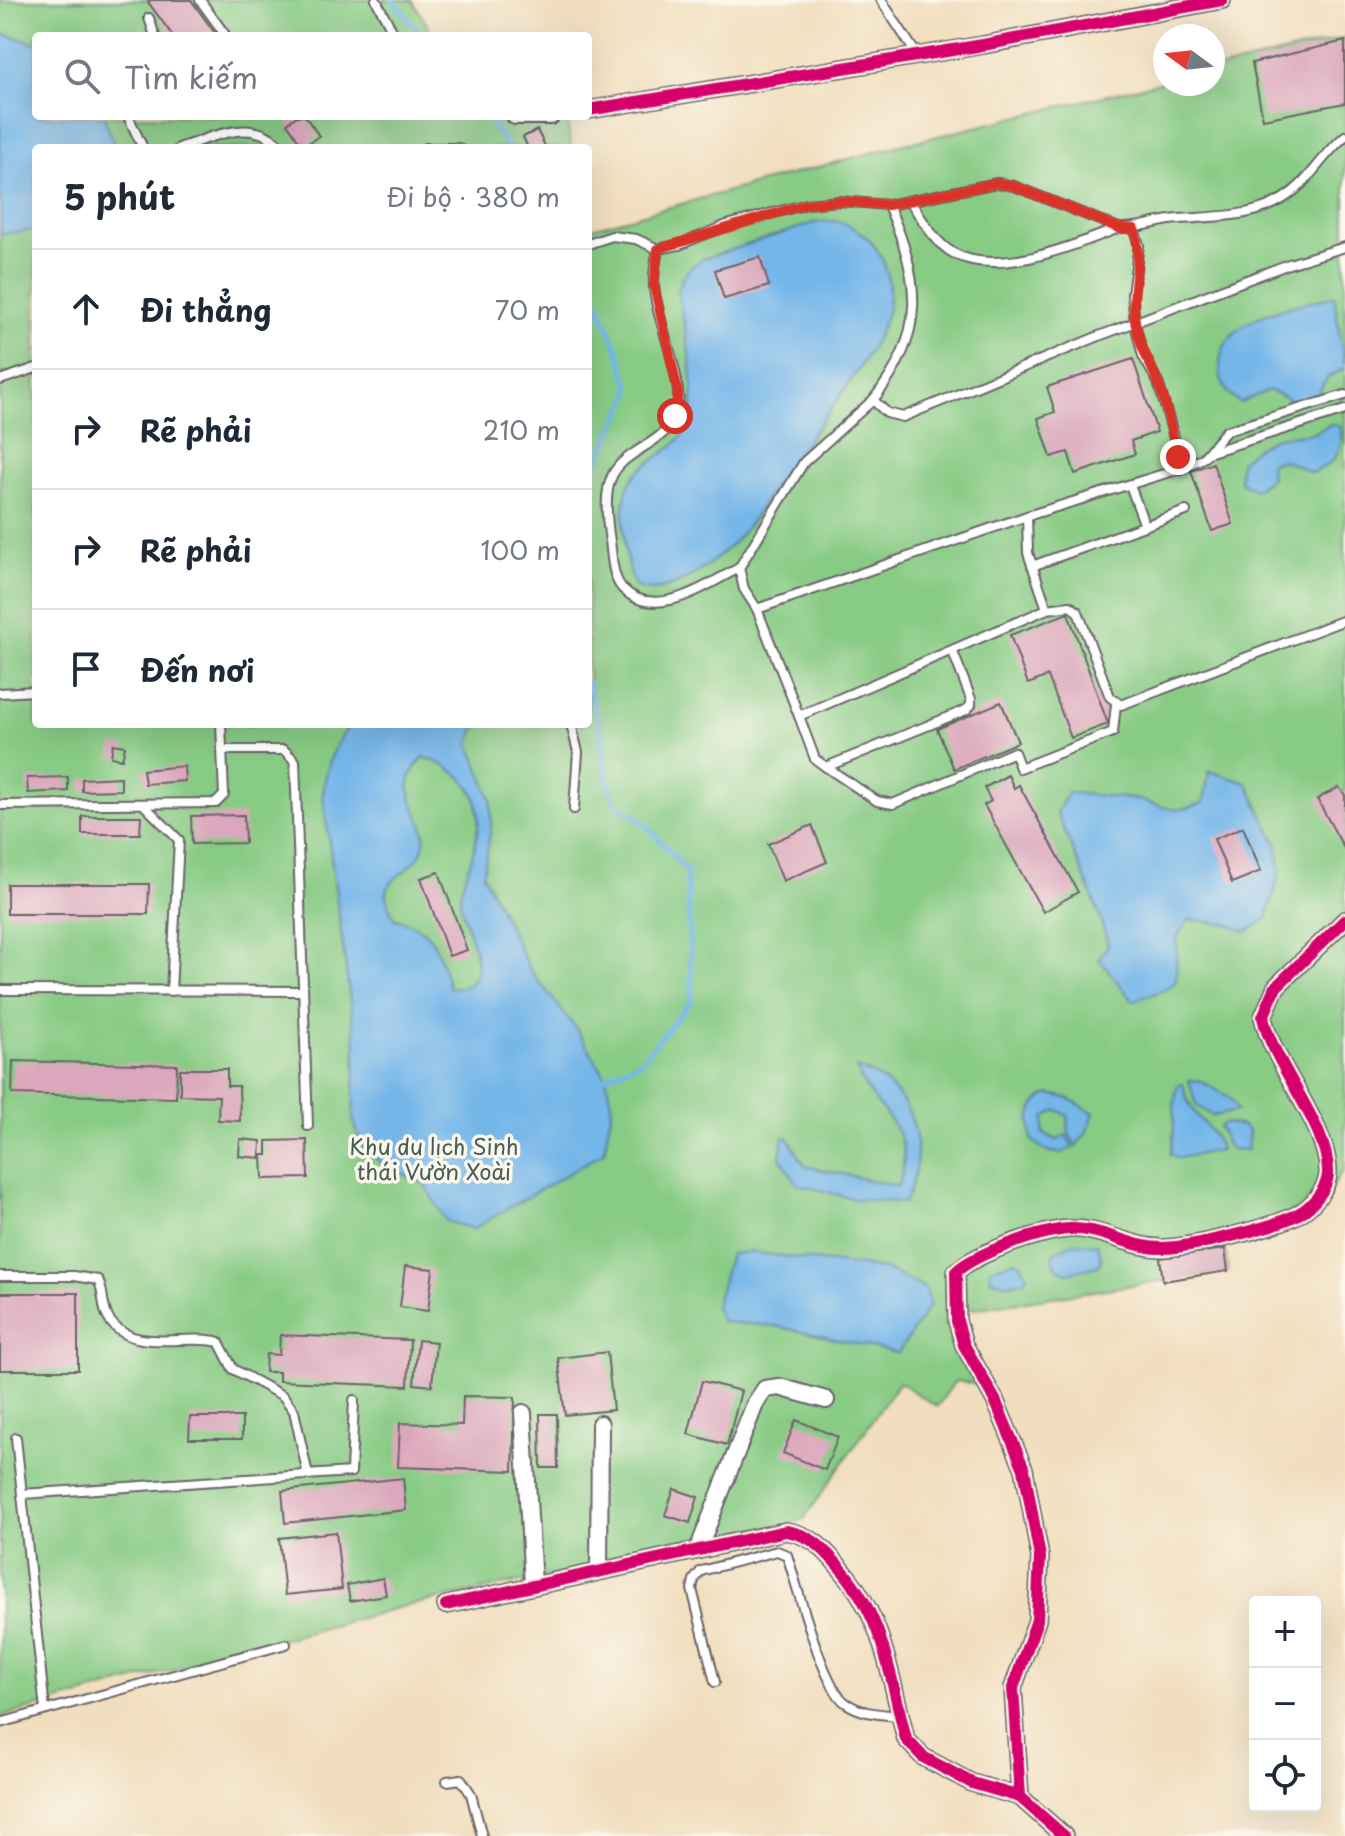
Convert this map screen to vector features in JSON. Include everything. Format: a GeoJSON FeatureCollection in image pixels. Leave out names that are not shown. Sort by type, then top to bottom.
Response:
{"type":"FeatureCollection","features":[{"type":"Feature","properties":{"kind":"street"},"geometry":{"type":"LineString","coordinates":[[592,109],[1222,0]]}},
{"type":"Feature","properties":{"kind":"street"},"geometry":{"type":"LineString","coordinates":[[1020,1797],[1013,1688],[1037,1620],[1040,1557],[1024,1469],[995,1400],[964,1345],[957,1321],[956,1272],[964,1264],[1057,1231],[1089,1231],[1163,1248],[1283,1221],[1303,1211],[1321,1193],[1328,1176],[1322,1146],[1263,1017],[1276,987],[1345,920]]}},
{"type":"Feature","properties":{"kind":"street"},"geometry":{"type":"LineString","coordinates":[[698,1550],[755,1404],[765,1389],[779,1387],[826,1400]]}},
{"type":"Feature","properties":{"kind":"street"},"geometry":{"type":"LineString","coordinates":[[523,1413],[533,1585]]}},
{"type":"Feature","properties":{"kind":"street"},"geometry":{"type":"LineString","coordinates":[[599,1571],[600,1424]]}},
{"type":"Feature","properties":{"kind":"street"},"geometry":{"type":"LineString","coordinates":[[446,1605],[786,1531],[804,1534],[818,1544],[859,1588],[881,1632],[906,1739],[923,1757],[972,1783],[1020,1797],[1064,1836]]}},
{"type":"Feature","properties":{"kind":"lane"},"geometry":{"type":"LineString","coordinates":[[200,0],[223,32]]}},
{"type":"Feature","properties":{"kind":"lane"},"geometry":{"type":"LineString","coordinates":[[376,0],[393,32]]}},
{"type":"Feature","properties":{"kind":"lane"},"geometry":{"type":"LineString","coordinates":[[881,0],[917,55]]}},
{"type":"Feature","properties":{"kind":"lane"},"geometry":{"type":"LineString","coordinates":[[149,18],[154,32]]}},
{"type":"Feature","properties":{"kind":"lane"},"geometry":{"type":"LineString","coordinates":[[130,120],[141,144]]}},
{"type":"Feature","properties":{"kind":"lane"},"geometry":{"type":"LineString","coordinates":[[194,144],[245,130],[260,132],[276,144]]}},
{"type":"Feature","properties":{"kind":"lane"},"geometry":{"type":"LineString","coordinates":[[592,242],[612,236],[636,239],[658,249],[807,204],[839,201],[888,205],[997,183],[1014,186],[1119,228],[1134,229],[1161,220],[1234,217],[1257,211],[1282,199],[1307,178],[1324,153],[1345,136]]}},
{"type":"Feature","properties":{"kind":"lane"},"geometry":{"type":"LineString","coordinates":[[910,201],[938,241],[954,254],[997,262],[1065,249],[1119,228]]}},
{"type":"Feature","properties":{"kind":"lane"},"geometry":{"type":"LineString","coordinates":[[658,249],[654,285],[678,392],[675,416],[661,434],[621,462],[610,478],[608,521],[614,569],[621,587],[649,603],[685,595],[739,568],[804,462],[873,400],[888,382],[910,338],[914,284],[905,244],[888,205]]}},
{"type":"Feature","properties":{"kind":"lane"},"geometry":{"type":"LineString","coordinates":[[1134,229],[1139,245],[1132,294],[1135,323],[1143,356],[1158,382],[1183,468]]}},
{"type":"Feature","properties":{"kind":"lane"},"geometry":{"type":"LineString","coordinates":[[873,400],[887,413],[903,417],[1135,323],[1289,264],[1345,247]]}},
{"type":"Feature","properties":{"kind":"lane"},"geometry":{"type":"LineString","coordinates":[[0,380],[32,369]]}},
{"type":"Feature","properties":{"kind":"lane"},"geometry":{"type":"LineString","coordinates":[[1207,453],[1226,431],[1345,395]]}},
{"type":"Feature","properties":{"kind":"lane"},"geometry":{"type":"LineString","coordinates":[[757,609],[951,539],[1183,468],[1207,453],[1345,410]]}},
{"type":"Feature","properties":{"kind":"lane"},"geometry":{"type":"LineString","coordinates":[[1130,485],[1145,526]]}},
{"type":"Feature","properties":{"kind":"lane"},"geometry":{"type":"LineString","coordinates":[[1032,566],[1186,511]]}},
{"type":"Feature","properties":{"kind":"lane"},"geometry":{"type":"LineString","coordinates":[[1027,516],[1025,525],[1032,566],[1047,609]]}},
{"type":"Feature","properties":{"kind":"lane"},"geometry":{"type":"LineString","coordinates":[[739,568],[744,589],[757,609],[815,759],[877,801],[893,804],[1014,752],[1020,768],[1113,732],[1116,704],[1107,692],[1078,612],[1070,606],[1047,609],[799,716]]}},
{"type":"Feature","properties":{"kind":"lane"},"geometry":{"type":"LineString","coordinates":[[1116,704],[1139,700],[1345,620]]}},
{"type":"Feature","properties":{"kind":"lane"},"geometry":{"type":"LineString","coordinates":[[826,767],[971,705],[953,652]]}},
{"type":"Feature","properties":{"kind":"lane"},"geometry":{"type":"LineString","coordinates":[[0,693],[32,691]]}},
{"type":"Feature","properties":{"kind":"lane"},"geometry":{"type":"LineString","coordinates":[[0,805],[216,803],[224,795],[221,728]]}},
{"type":"Feature","properties":{"kind":"lane"},"geometry":{"type":"LineString","coordinates":[[572,728],[578,752],[574,809]]}},
{"type":"Feature","properties":{"kind":"lane"},"geometry":{"type":"LineString","coordinates":[[223,750],[284,750],[295,761],[308,1126]]}},
{"type":"Feature","properties":{"kind":"lane"},"geometry":{"type":"LineString","coordinates":[[145,806],[179,840],[171,991]]}},
{"type":"Feature","properties":{"kind":"lane"},"geometry":{"type":"LineString","coordinates":[[0,990],[303,991]]}},
{"type":"Feature","properties":{"kind":"lane"},"geometry":{"type":"LineString","coordinates":[[0,1276],[98,1280],[103,1288],[104,1306],[117,1327],[149,1339],[180,1342],[205,1338],[219,1342],[233,1369],[283,1396],[294,1411],[308,1475]]}},
{"type":"Feature","properties":{"kind":"lane"},"geometry":{"type":"LineString","coordinates":[[22,1494],[351,1472],[354,1400]]}},
{"type":"Feature","properties":{"kind":"lane"},"geometry":{"type":"LineString","coordinates":[[16,1438],[45,1710]]}},
{"type":"Feature","properties":{"kind":"lane"},"geometry":{"type":"LineString","coordinates":[[715,1682],[692,1589],[694,1580],[701,1571],[777,1551],[787,1555],[828,1680],[843,1702],[866,1713],[900,1716]]}},
{"type":"Feature","properties":{"kind":"lane"},"geometry":{"type":"LineString","coordinates":[[0,1723],[286,1644]]}},
{"type":"Feature","properties":{"kind":"lane"},"geometry":{"type":"LineString","coordinates":[[447,1781],[461,1779],[471,1794],[482,1836]]}},
{"type":"Feature","properties":{"kind":"green space","name":"Khu du lịch Sinh thái Vườn Xoài"},"geometry":{"type":"Polygon","coordinates":[[[0,0],[412,0],[432,32],[32,32],[32,120],[511,120],[522,123],[567,120],[570,144],[32,144],[32,728],[592,728],[592,228],[889,148],[1153,84],[1153,96],[1225,96],[1225,67],[1345,38],[1345,1169],[1323,1199],[1224,1241],[1228,1271],[952,1312],[979,1384],[955,1381],[937,1407],[899,1382],[804,1519],[788,1525],[397,1608],[0,1717],[0,0]]]}},
{"type":"Feature","properties":{"kind":"water"},"geometry":{"type":"Polygon","coordinates":[[[0,33],[32,42],[32,120],[105,120],[114,144],[32,144],[32,230],[0,234],[0,33]]]}},
{"type":"Feature","properties":{"kind":"water"},"geometry":{"type":"Polygon","coordinates":[[[838,221],[851,226],[872,243],[885,265],[888,307],[872,346],[842,394],[780,477],[751,522],[730,546],[686,580],[659,589],[635,586],[624,528],[625,497],[629,484],[642,468],[679,440],[692,410],[692,377],[678,291],[684,276],[703,259],[817,222],[838,221]]]}},
{"type":"Feature","properties":{"kind":"water"},"geometry":{"type":"Polygon","coordinates":[[[1334,296],[1345,368],[1328,377],[1316,397],[1297,403],[1269,390],[1240,403],[1231,396],[1221,378],[1220,366],[1223,349],[1232,335],[1262,316],[1334,296]]]}},
{"type":"Feature","properties":{"kind":"water"},"geometry":{"type":"Polygon","coordinates":[[[1331,424],[1340,426],[1341,443],[1336,456],[1326,465],[1312,473],[1280,460],[1270,464],[1271,477],[1255,490],[1240,482],[1240,462],[1256,448],[1276,437],[1314,433],[1331,424]]]}},
{"type":"Feature","properties":{"kind":"water"},"geometry":{"type":"Polygon","coordinates":[[[348,728],[477,728],[470,744],[491,799],[491,829],[483,874],[530,970],[575,1027],[606,1077],[612,1108],[604,1152],[473,1229],[446,1221],[424,1184],[384,1165],[362,1147],[353,1119],[356,1046],[323,796],[331,757],[348,728]],[[424,757],[414,769],[409,791],[421,821],[424,843],[420,855],[390,884],[387,893],[395,919],[419,929],[433,943],[449,987],[465,986],[474,979],[477,968],[460,899],[475,844],[478,811],[469,785],[458,775],[424,757]]]}},
{"type":"Feature","properties":{"kind":"water"},"geometry":{"type":"Polygon","coordinates":[[[1209,771],[1247,783],[1277,844],[1280,870],[1267,918],[1247,932],[1230,925],[1189,919],[1177,938],[1176,981],[1166,989],[1133,1001],[1099,959],[1108,945],[1103,927],[1057,813],[1068,792],[1183,809],[1204,802],[1209,771]]]}},
{"type":"Feature","properties":{"kind":"water"},"geometry":{"type":"Polygon","coordinates":[[[856,1068],[876,1076],[893,1089],[905,1104],[913,1122],[916,1163],[904,1203],[854,1199],[797,1184],[780,1157],[783,1137],[788,1137],[805,1166],[898,1186],[903,1166],[899,1135],[856,1068]]]}},
{"type":"Feature","properties":{"kind":"water"},"geometry":{"type":"Polygon","coordinates":[[[1199,1080],[1230,1098],[1237,1111],[1213,1116],[1196,1105],[1189,1081],[1199,1080]]]}},
{"type":"Feature","properties":{"kind":"water"},"geometry":{"type":"Polygon","coordinates":[[[1183,1084],[1190,1106],[1212,1133],[1220,1150],[1179,1158],[1170,1154],[1174,1137],[1174,1102],[1178,1085],[1183,1084]]]}},
{"type":"Feature","properties":{"kind":"water"},"geometry":{"type":"Polygon","coordinates":[[[1050,1094],[1068,1098],[1094,1113],[1087,1132],[1076,1146],[1069,1134],[1067,1115],[1057,1110],[1045,1117],[1043,1133],[1057,1140],[1066,1135],[1073,1147],[1057,1153],[1041,1148],[1032,1140],[1030,1126],[1034,1107],[1050,1094]]]}},
{"type":"Feature","properties":{"kind":"water"},"geometry":{"type":"Polygon","coordinates":[[[1225,1123],[1243,1126],[1249,1132],[1247,1150],[1229,1149],[1219,1126],[1225,1123]]]}},
{"type":"Feature","properties":{"kind":"water"},"geometry":{"type":"Polygon","coordinates":[[[1072,1243],[1097,1244],[1102,1259],[1098,1266],[1067,1273],[1058,1269],[1053,1259],[1054,1252],[1072,1243]]]}},
{"type":"Feature","properties":{"kind":"water"},"geometry":{"type":"Polygon","coordinates":[[[750,1252],[885,1269],[925,1288],[930,1305],[898,1353],[775,1326],[722,1322],[715,1307],[730,1254],[750,1252]]]}},
{"type":"Feature","properties":{"kind":"water"},"geometry":{"type":"Polygon","coordinates":[[[1014,1261],[1021,1263],[1027,1275],[1024,1280],[1010,1284],[991,1280],[990,1269],[1014,1261]]]}},
{"type":"Feature","properties":{"kind":"building"},"geometry":{"type":"Polygon","coordinates":[[[191,0],[214,32],[170,32],[148,2],[191,0]]]}},
{"type":"Feature","properties":{"kind":"building"},"geometry":{"type":"Polygon","coordinates":[[[1345,41],[1345,103],[1263,119],[1252,63],[1345,41]]]}},
{"type":"Feature","properties":{"kind":"building"},"geometry":{"type":"Polygon","coordinates":[[[308,120],[319,136],[307,144],[301,144],[287,123],[308,120]]]}},
{"type":"Feature","properties":{"kind":"building"},"geometry":{"type":"Polygon","coordinates":[[[537,130],[544,144],[526,144],[523,137],[537,130]]]}},
{"type":"Feature","properties":{"kind":"building"},"geometry":{"type":"Polygon","coordinates":[[[760,257],[769,286],[724,299],[715,270],[760,257]]]}},
{"type":"Feature","properties":{"kind":"building"},"geometry":{"type":"Polygon","coordinates":[[[1133,359],[1157,432],[1131,441],[1135,454],[1075,474],[1068,452],[1051,457],[1038,418],[1055,412],[1047,387],[1133,359]]]}},
{"type":"Feature","properties":{"kind":"building"},"geometry":{"type":"Polygon","coordinates":[[[1213,463],[1233,524],[1212,531],[1191,471],[1213,463]]]}},
{"type":"Feature","properties":{"kind":"building"},"geometry":{"type":"Polygon","coordinates":[[[1068,613],[1108,724],[1071,738],[1048,676],[1028,684],[1010,635],[1068,613]]]}},
{"type":"Feature","properties":{"kind":"building"},"geometry":{"type":"Polygon","coordinates":[[[1001,702],[1018,742],[954,769],[937,729],[1001,702]]]}},
{"type":"Feature","properties":{"kind":"building"},"geometry":{"type":"Polygon","coordinates":[[[113,744],[125,746],[122,759],[111,757],[113,744]]]}},
{"type":"Feature","properties":{"kind":"building"},"geometry":{"type":"Polygon","coordinates":[[[184,766],[185,781],[145,784],[143,770],[184,766]]]}},
{"type":"Feature","properties":{"kind":"building"},"geometry":{"type":"Polygon","coordinates":[[[1008,775],[1014,788],[1019,785],[1078,892],[1043,912],[984,805],[991,801],[984,788],[1008,775]]]}},
{"type":"Feature","properties":{"kind":"building"},"geometry":{"type":"Polygon","coordinates":[[[68,777],[68,791],[28,793],[27,778],[68,777]]]}},
{"type":"Feature","properties":{"kind":"building"},"geometry":{"type":"Polygon","coordinates":[[[121,777],[121,790],[82,791],[82,779],[121,777]]]}},
{"type":"Feature","properties":{"kind":"building"},"geometry":{"type":"Polygon","coordinates":[[[1339,787],[1345,795],[1345,850],[1317,799],[1339,787]]]}},
{"type":"Feature","properties":{"kind":"building"},"geometry":{"type":"Polygon","coordinates":[[[244,815],[245,843],[192,844],[191,816],[244,815]]]}},
{"type":"Feature","properties":{"kind":"building"},"geometry":{"type":"Polygon","coordinates":[[[82,816],[141,816],[140,834],[82,834],[82,816]]]}},
{"type":"Feature","properties":{"kind":"building"},"geometry":{"type":"Polygon","coordinates":[[[812,825],[827,862],[783,881],[768,844],[812,825]]]}},
{"type":"Feature","properties":{"kind":"building"},"geometry":{"type":"Polygon","coordinates":[[[1243,827],[1261,871],[1232,883],[1214,839],[1243,827]]]}},
{"type":"Feature","properties":{"kind":"building"},"geometry":{"type":"Polygon","coordinates":[[[439,872],[467,950],[449,956],[421,878],[439,872]]]}},
{"type":"Feature","properties":{"kind":"building"},"geometry":{"type":"Polygon","coordinates":[[[7,884],[149,884],[148,914],[7,914],[7,884]]]}},
{"type":"Feature","properties":{"kind":"building"},"geometry":{"type":"Polygon","coordinates":[[[13,1061],[177,1065],[176,1098],[12,1094],[13,1061]]]}},
{"type":"Feature","properties":{"kind":"building"},"geometry":{"type":"Polygon","coordinates":[[[180,1069],[227,1069],[227,1086],[239,1086],[240,1121],[218,1120],[219,1096],[180,1095],[180,1069]]]}},
{"type":"Feature","properties":{"kind":"building"},"geometry":{"type":"Polygon","coordinates":[[[240,1139],[261,1141],[260,1158],[239,1156],[240,1139]]]}},
{"type":"Feature","properties":{"kind":"building"},"geometry":{"type":"Polygon","coordinates":[[[307,1140],[308,1178],[263,1179],[262,1155],[267,1155],[267,1141],[307,1140]]]}},
{"type":"Feature","properties":{"kind":"building"},"geometry":{"type":"Polygon","coordinates":[[[1225,1249],[1228,1271],[1163,1281],[1160,1258],[1225,1249]]]}},
{"type":"Feature","properties":{"kind":"building"},"geometry":{"type":"Polygon","coordinates":[[[405,1266],[433,1269],[428,1311],[400,1307],[405,1266]]]}},
{"type":"Feature","properties":{"kind":"building"},"geometry":{"type":"Polygon","coordinates":[[[0,1293],[78,1293],[78,1370],[0,1370],[0,1293]]]}},
{"type":"Feature","properties":{"kind":"building"},"geometry":{"type":"Polygon","coordinates":[[[280,1335],[410,1340],[408,1386],[279,1381],[279,1372],[265,1372],[266,1354],[279,1355],[280,1335]]]}},
{"type":"Feature","properties":{"kind":"building"},"geometry":{"type":"Polygon","coordinates":[[[418,1340],[436,1342],[432,1386],[414,1384],[418,1340]]]}},
{"type":"Feature","properties":{"kind":"building"},"geometry":{"type":"Polygon","coordinates":[[[607,1352],[613,1410],[565,1415],[558,1358],[607,1352]]]}},
{"type":"Feature","properties":{"kind":"building"},"geometry":{"type":"Polygon","coordinates":[[[702,1381],[741,1391],[727,1445],[688,1434],[702,1381]]]}},
{"type":"Feature","properties":{"kind":"building"},"geometry":{"type":"Polygon","coordinates":[[[463,1396],[515,1397],[513,1471],[398,1467],[400,1423],[462,1425],[463,1396]]]}},
{"type":"Feature","properties":{"kind":"building"},"geometry":{"type":"Polygon","coordinates":[[[540,1414],[557,1414],[558,1468],[541,1468],[540,1414]]]}},
{"type":"Feature","properties":{"kind":"building"},"geometry":{"type":"Polygon","coordinates":[[[190,1417],[242,1417],[242,1439],[189,1439],[190,1417]]]}},
{"type":"Feature","properties":{"kind":"building"},"geometry":{"type":"Polygon","coordinates":[[[796,1420],[838,1437],[825,1470],[783,1453],[796,1420]]]}},
{"type":"Feature","properties":{"kind":"building"},"geometry":{"type":"Polygon","coordinates":[[[403,1478],[406,1510],[285,1523],[282,1491],[403,1478]]]}},
{"type":"Feature","properties":{"kind":"building"},"geometry":{"type":"Polygon","coordinates":[[[674,1489],[698,1497],[690,1523],[665,1515],[674,1489]]]}},
{"type":"Feature","properties":{"kind":"building"},"geometry":{"type":"Polygon","coordinates":[[[336,1532],[342,1589],[285,1595],[279,1538],[336,1532]]]}},
{"type":"Feature","properties":{"kind":"building"},"geometry":{"type":"Polygon","coordinates":[[[383,1578],[386,1595],[350,1601],[347,1585],[383,1578]]]}},
{"type":"Feature","properties":{"kind":"waterway"},"geometry":{"type":"LineString","coordinates":[[393,0],[419,32]]}},
{"type":"Feature","properties":{"kind":"waterway"},"geometry":{"type":"LineString","coordinates":[[489,120],[505,144]]}},
{"type":"Feature","properties":{"kind":"waterway"},"geometry":{"type":"LineString","coordinates":[[592,288],[618,350],[631,392],[592,473]]}},
{"type":"Feature","properties":{"kind":"waterway"},"geometry":{"type":"LineString","coordinates":[[592,698],[601,734],[606,778],[614,800],[650,829],[687,871],[692,1000],[641,1061],[606,1077]]}},
{"type":"Feature","properties":{"kind":"cycle path"},"geometry":{"type":"LineString","coordinates":[[592,109],[983,45],[1222,0]]}},
{"type":"Feature","properties":{"kind":"cycle path"},"geometry":{"type":"LineString","coordinates":[[1020,1797],[1013,1688],[1037,1620],[1040,1557],[1024,1469],[995,1400],[964,1345],[957,1321],[956,1272],[993,1251],[1026,1238],[1057,1231],[1081,1229],[1140,1245],[1177,1247],[1273,1224],[1309,1206],[1327,1180],[1326,1156],[1311,1116],[1277,1055],[1263,1017],[1276,987],[1345,920]]}},
{"type":"Feature","properties":{"kind":"cycle path"},"geometry":{"type":"LineString","coordinates":[[446,1605],[786,1531],[802,1535],[831,1557],[865,1603],[883,1646],[906,1739],[923,1757],[972,1783],[1020,1797],[1064,1836]]}},
{"type":"Feature","properties":{"kind":"route"},"geometry":{"type":"LineString","coordinates":[[675,416],[678,392],[660,323],[654,285],[658,249],[679,245],[727,225],[807,204],[839,201],[888,205],[997,183],[1014,186],[1119,228],[1134,229],[1139,245],[1132,294],[1135,323],[1143,356],[1158,382],[1178,457]]}}]}
